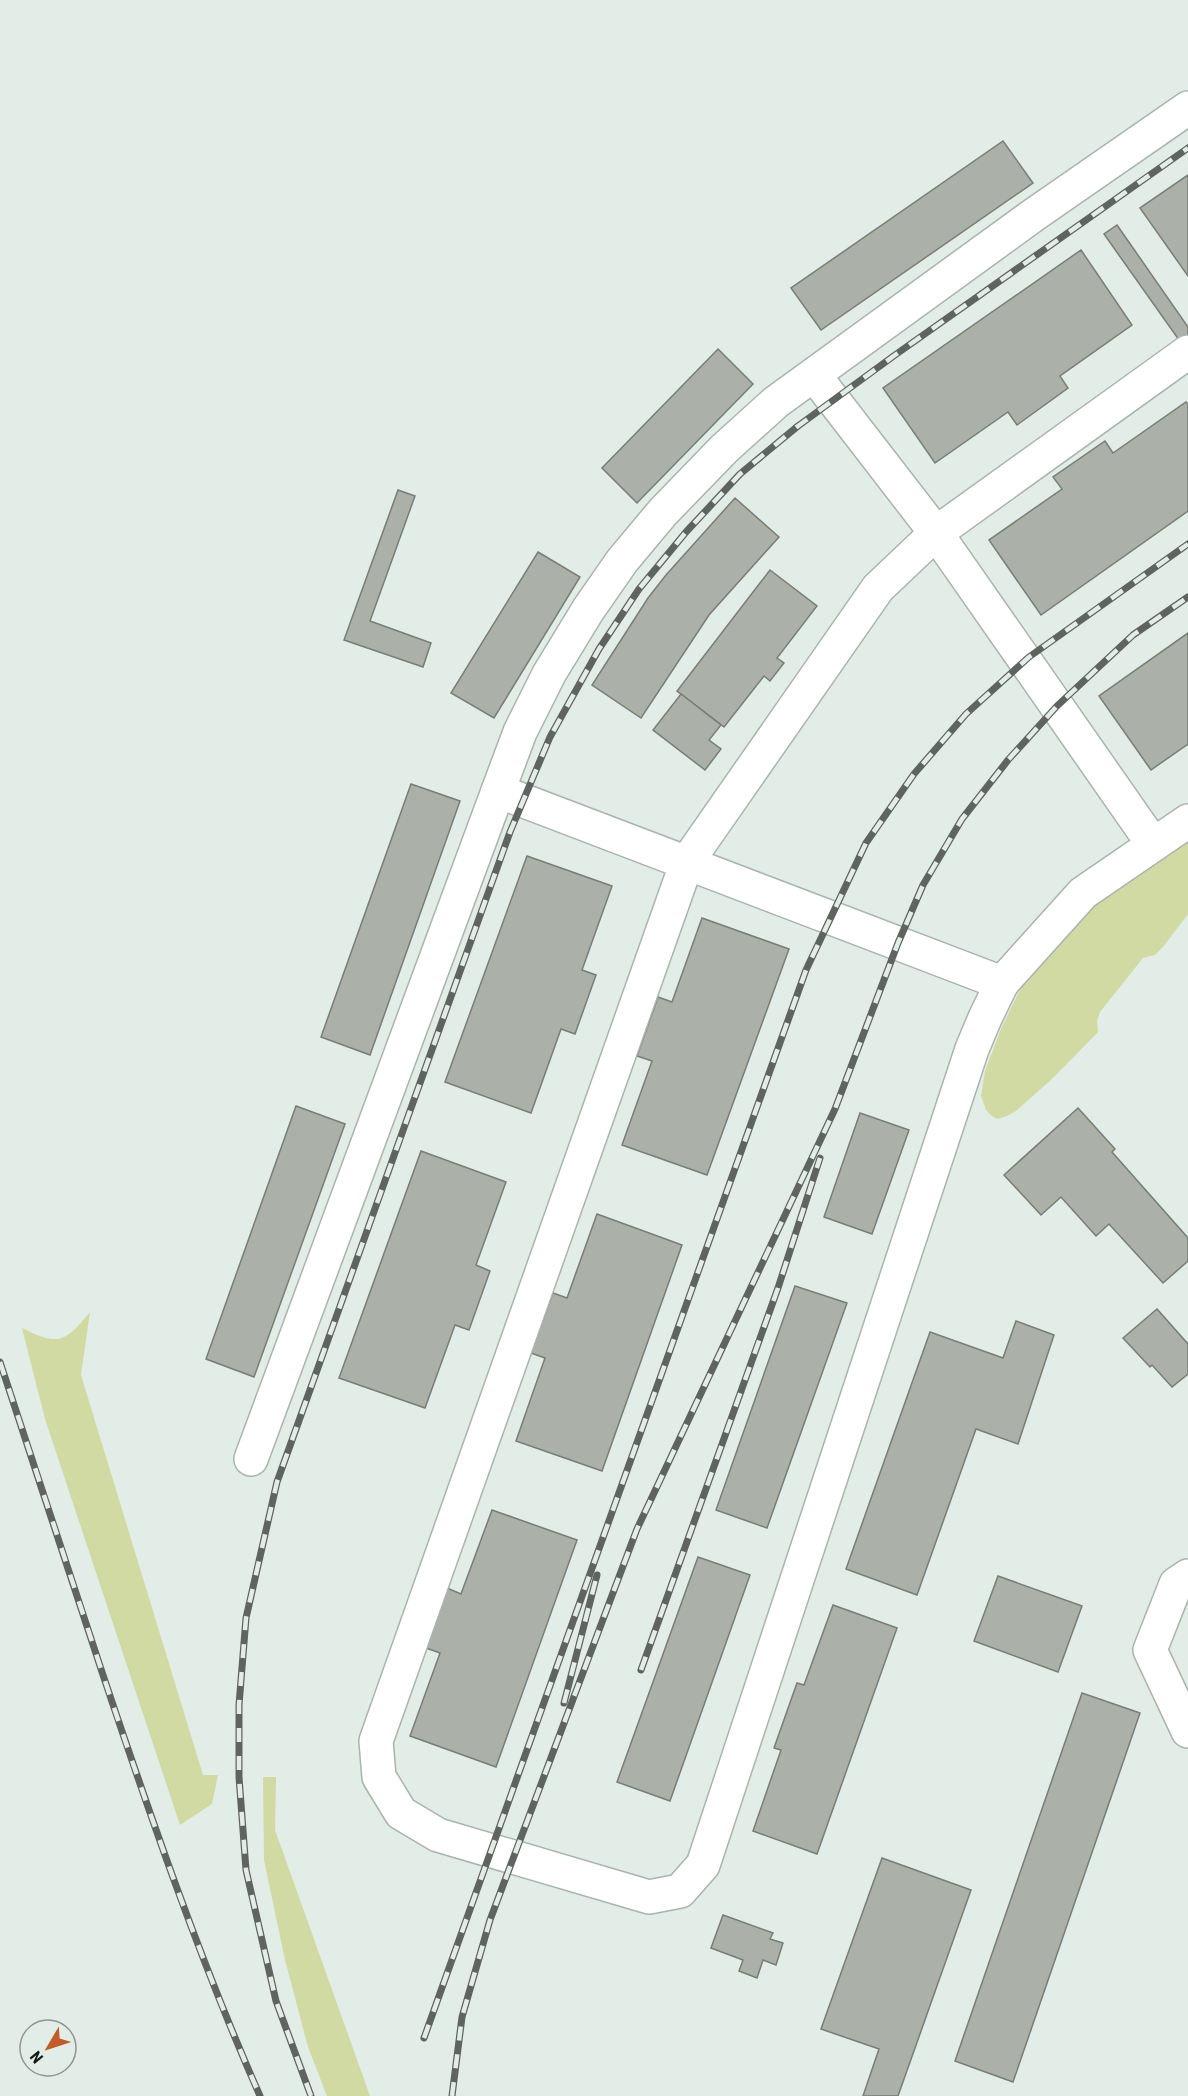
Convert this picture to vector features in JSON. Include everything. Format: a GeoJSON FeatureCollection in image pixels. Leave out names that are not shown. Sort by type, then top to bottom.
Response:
{"type":"FeatureCollection","features":[{"type":"Feature","properties":{"kind":"lane"},"geometry":{"type":"LineString","coordinates":[[251,1459],[520,732],[549,674],[621,561],[663,512],[724,449],[776,402],[1035,214],[1188,108]]}},
{"type":"Feature","properties":{"kind":"lane"},"geometry":{"type":"LineString","coordinates":[[1188,352],[936,533],[878,588],[687,862],[376,1741],[379,1777],[401,1813],[438,1835],[649,1898],[680,1892],[703,1865],[972,1049],[985,1018],[1002,983],[1083,893],[1188,821]]}},
{"type":"Feature","properties":{"kind":"lane"},"geometry":{"type":"LineString","coordinates":[[814,375],[936,533],[1153,844]]}},
{"type":"Feature","properties":{"kind":"lane"},"geometry":{"type":"LineString","coordinates":[[498,791],[1002,983]]}},
{"type":"Feature","properties":{"kind":"lane"},"geometry":{"type":"LineString","coordinates":[[1188,1576],[1176,1584],[1150,1650],[1188,1731]]}},
{"type":"Feature","properties":{"kind":"green space"},"geometry":{"type":"Polygon","coordinates":[[[1188,838],[1188,914],[1155,955],[1143,958],[1100,1012],[1097,1021],[1098,1032],[1053,1078],[1016,1111],[998,1119],[993,1117],[986,1110],[981,1096],[985,1071],[1001,1029],[1029,971],[1077,913],[1188,838]]]}},
{"type":"Feature","properties":{"kind":"green space"},"geometry":{"type":"Polygon","coordinates":[[[90,1312],[81,1375],[203,1775],[218,1775],[212,1804],[180,1825],[45,1419],[22,1328],[44,1337],[60,1338],[74,1330],[90,1312]]]}},
{"type":"Feature","properties":{"kind":"green space"},"geometry":{"type":"Polygon","coordinates":[[[263,1777],[276,1777],[275,1830],[370,2096],[327,2096],[308,2047],[285,1960],[264,1860],[263,1777]]]}},
{"type":"Feature","properties":{"kind":"building"},"geometry":{"type":"Polygon","coordinates":[[[1003,141],[1033,183],[821,330],[791,288],[1003,141]]]}},
{"type":"Feature","properties":{"kind":"building"},"geometry":{"type":"Polygon","coordinates":[[[1188,175],[1188,276],[1140,208],[1188,175]]]}},
{"type":"Feature","properties":{"kind":"building"},"geometry":{"type":"Polygon","coordinates":[[[1117,225],[1188,327],[1188,334],[1179,340],[1104,234],[1117,225]]]}},
{"type":"Feature","properties":{"kind":"building"},"geometry":{"type":"Polygon","coordinates":[[[1081,250],[1132,325],[1060,376],[1068,388],[1017,425],[1008,412],[935,463],[883,388],[1081,250]]]}},
{"type":"Feature","properties":{"kind":"building"},"geometry":{"type":"Polygon","coordinates":[[[718,349],[753,384],[637,503],[602,468],[718,349]]]}},
{"type":"Feature","properties":{"kind":"building"},"geometry":{"type":"Polygon","coordinates":[[[1186,402],[1188,404],[1188,511],[1041,615],[989,540],[1062,489],[1053,477],[1105,441],[1113,453],[1186,402]]]}},
{"type":"Feature","properties":{"kind":"building"},"geometry":{"type":"Polygon","coordinates":[[[398,490],[415,496],[370,621],[431,643],[423,667],[344,640],[398,490]]]}},
{"type":"Feature","properties":{"kind":"building"},"geometry":{"type":"Polygon","coordinates":[[[735,498],[779,537],[709,615],[641,718],[592,685],[648,598],[735,498]]]}},
{"type":"Feature","properties":{"kind":"building"},"geometry":{"type":"Polygon","coordinates":[[[538,552],[580,577],[494,718],[451,693],[538,552]]]}},
{"type":"Feature","properties":{"kind":"building"},"geometry":{"type":"Polygon","coordinates":[[[770,570],[817,606],[777,658],[784,663],[770,681],[764,676],[724,727],[677,691],[770,570]]]}},
{"type":"Feature","properties":{"kind":"building"},"geometry":{"type":"Polygon","coordinates":[[[1188,633],[1188,744],[1151,770],[1099,696],[1188,633]]]}},
{"type":"Feature","properties":{"kind":"building"},"geometry":{"type":"Polygon","coordinates":[[[681,694],[721,725],[709,740],[721,749],[705,770],[653,730],[681,694]]]}},
{"type":"Feature","properties":{"kind":"building"},"geometry":{"type":"Polygon","coordinates":[[[411,784],[460,801],[370,1055],[321,1037],[411,784]]]}},
{"type":"Feature","properties":{"kind":"building"},"geometry":{"type":"Polygon","coordinates":[[[527,856],[612,886],[582,970],[596,975],[575,1034],[561,1029],[531,1113],[445,1082],[527,856]]]}},
{"type":"Feature","properties":{"kind":"building"},"geometry":{"type":"Polygon","coordinates":[[[702,918],[789,949],[707,1175],[622,1145],[652,1061],[637,1056],[658,997],[672,1002],[702,918]]]}},
{"type":"Feature","properties":{"kind":"building"},"geometry":{"type":"Polygon","coordinates":[[[296,1106],[345,1124],[254,1377],[206,1359],[296,1106]]]}},
{"type":"Feature","properties":{"kind":"building"},"geometry":{"type":"Polygon","coordinates":[[[1078,1108],[1115,1149],[1112,1152],[1188,1238],[1188,1261],[1163,1283],[1109,1224],[1096,1236],[1061,1197],[1041,1215],[1004,1175],[1078,1108]]]}},
{"type":"Feature","properties":{"kind":"building"},"geometry":{"type":"Polygon","coordinates":[[[860,1113],[909,1130],[872,1234],[824,1217],[860,1113]]]}},
{"type":"Feature","properties":{"kind":"building"},"geometry":{"type":"Polygon","coordinates":[[[421,1151],[506,1182],[476,1265],[490,1271],[469,1330],[455,1325],[425,1408],[339,1378],[421,1151]]]}},
{"type":"Feature","properties":{"kind":"building"},"geometry":{"type":"Polygon","coordinates":[[[597,1214],[682,1245],[602,1471],[516,1441],[545,1358],[531,1353],[553,1293],[567,1298],[597,1214]]]}},
{"type":"Feature","properties":{"kind":"building"},"geometry":{"type":"Polygon","coordinates":[[[795,1286],[847,1303],[767,1528],[716,1510],[795,1286]]]}},
{"type":"Feature","properties":{"kind":"building"},"geometry":{"type":"Polygon","coordinates":[[[1157,1309],[1188,1344],[1188,1374],[1172,1387],[1123,1338],[1157,1309]]]}},
{"type":"Feature","properties":{"kind":"building"},"geometry":{"type":"Polygon","coordinates":[[[1016,1321],[1054,1335],[1018,1444],[976,1429],[917,1595],[846,1569],[930,1332],[1003,1358],[1016,1321]]]}},
{"type":"Feature","properties":{"kind":"building"},"geometry":{"type":"Polygon","coordinates":[[[492,1510],[577,1540],[496,1767],[410,1736],[440,1653],[426,1648],[447,1588],[461,1594],[492,1510]]]}},
{"type":"Feature","properties":{"kind":"building"},"geometry":{"type":"Polygon","coordinates":[[[698,1557],[750,1575],[670,1801],[617,1782],[698,1557]]]}},
{"type":"Feature","properties":{"kind":"building"},"geometry":{"type":"Polygon","coordinates":[[[998,1576],[1082,1606],[1058,1672],[974,1641],[998,1576]]]}},
{"type":"Feature","properties":{"kind":"building"},"geometry":{"type":"Polygon","coordinates":[[[833,1605],[897,1628],[817,1854],[753,1831],[781,1750],[774,1748],[797,1683],[804,1685],[833,1605]]]}},
{"type":"Feature","properties":{"kind":"building"},"geometry":{"type":"Polygon","coordinates":[[[1082,1693],[1140,1713],[1013,2082],[955,2061],[1082,1693]]]}},
{"type":"Feature","properties":{"kind":"building"},"geometry":{"type":"Polygon","coordinates":[[[882,1858],[971,1890],[898,2096],[863,2096],[879,2049],[821,2029],[882,1858]]]}},
{"type":"Feature","properties":{"kind":"building"},"geometry":{"type":"Polygon","coordinates":[[[723,1915],[773,1933],[770,1939],[783,1943],[776,1965],[763,1960],[757,1978],[739,1971],[743,1960],[711,1948],[723,1915]]]}},
{"type":"Feature","properties":{"kind":"railway"},"geometry":{"type":"LineString","coordinates":[[311,2096],[276,2001],[246,1870],[239,1777],[239,1705],[246,1618],[277,1482],[510,832],[550,737],[599,649],[639,589],[686,532],[740,474],[798,426],[895,355],[1188,148]]}},
{"type":"Feature","properties":{"kind":"railway"},"geometry":{"type":"LineString","coordinates":[[424,2038],[806,970],[866,843],[914,774],[966,714],[1029,657],[1188,544]]}},
{"type":"Feature","properties":{"kind":"railway"},"geometry":{"type":"LineString","coordinates":[[452,2096],[462,2017],[490,1920],[637,1529],[835,1109],[898,943],[923,885],[962,819],[1008,760],[1057,706],[1133,635],[1188,597]]}},
{"type":"Feature","properties":{"kind":"railway"},"geometry":{"type":"LineString","coordinates":[[641,1670],[778,1288],[820,1158]]}},
{"type":"Feature","properties":{"kind":"railway"},"geometry":{"type":"LineString","coordinates":[[0,1362],[157,1833],[216,1992],[260,2096]]}},
{"type":"Feature","properties":{"kind":"railway"},"geometry":{"type":"LineString","coordinates":[[564,1703],[597,1575]]}}]}
